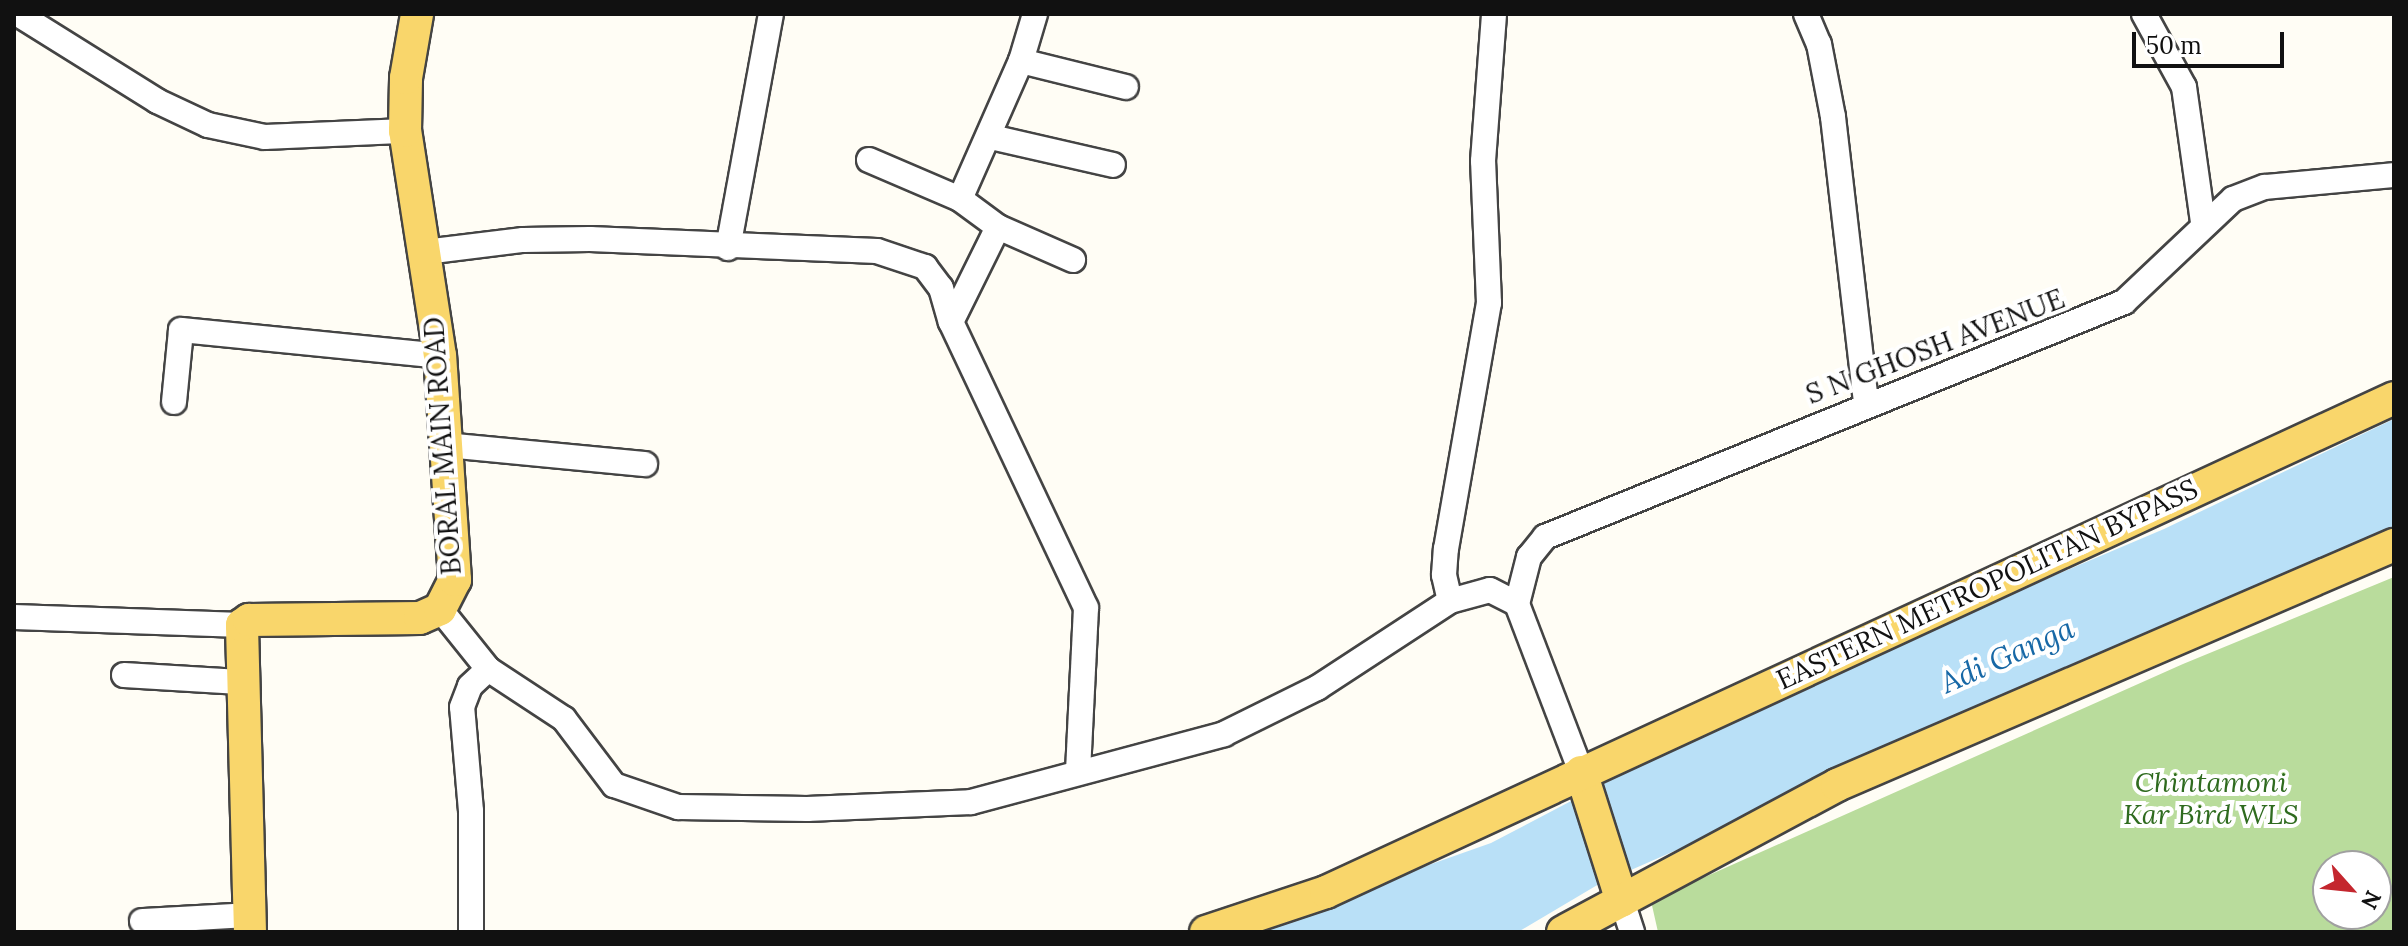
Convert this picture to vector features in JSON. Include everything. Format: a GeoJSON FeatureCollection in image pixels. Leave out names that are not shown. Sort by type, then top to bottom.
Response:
{"type":"FeatureCollection","features":[{"type":"Feature","properties":{"kind":"main road","name":"BORAL MAIN ROAD"},"geometry":{"type":"LineString","coordinates":[[242,625],[249,620],[420,618],[440,609],[455,580],[440,356],[405,131],[406,78],[417,14]]}},
{"type":"Feature","properties":{"kind":"main road","name":"EASTERN METROPOLITAN BYPASS"},"geometry":{"type":"LineString","coordinates":[[1206,932],[1326,892],[2394,398]]}},
{"type":"Feature","properties":{"kind":"main road"},"geometry":{"type":"LineString","coordinates":[[1563,932],[1837,785],[2394,545]]}},
{"type":"Feature","properties":{"kind":"main road"},"geometry":{"type":"LineString","coordinates":[[242,625],[240,682],[249,924]]}},
{"type":"Feature","properties":{"kind":"main road"},"geometry":{"type":"LineString","coordinates":[[1581,772],[1622,901]]}},
{"type":"Feature","properties":{"kind":"street"},"geometry":{"type":"LineString","coordinates":[[728,248],[771,14]]}},
{"type":"Feature","properties":{"kind":"street"},"geometry":{"type":"LineString","coordinates":[[960,199],[991,137],[1021,61],[1035,14]]}},
{"type":"Feature","properties":{"kind":"street"},"geometry":{"type":"LineString","coordinates":[[1450,601],[1444,575],[1446,549],[1489,303],[1483,161],[1494,14]]}},
{"type":"Feature","properties":{"kind":"street"},"geometry":{"type":"LineString","coordinates":[[1806,14],[1819,44],[1833,117],[1866,403]]}},
{"type":"Feature","properties":{"kind":"street"},"geometry":{"type":"LineString","coordinates":[[2144,14],[2184,87],[2203,222]]}},
{"type":"Feature","properties":{"kind":"street"},"geometry":{"type":"LineString","coordinates":[[22,15],[157,101],[238,134],[405,131]]}},
{"type":"Feature","properties":{"kind":"street"},"geometry":{"type":"LineString","coordinates":[[1021,61],[1126,87]]}},
{"type":"Feature","properties":{"kind":"street"},"geometry":{"type":"LineString","coordinates":[[991,137],[1113,165]]}},
{"type":"Feature","properties":{"kind":"street"},"geometry":{"type":"LineString","coordinates":[[869,160],[960,199],[998,227],[1073,260]]}},
{"type":"Feature","properties":{"kind":"street","name":"S N GHOSH AVENUE"},"geometry":{"type":"LineString","coordinates":[[1517,604],[1529,557],[1545,537],[1866,403],[2124,302],[2158,274],[2203,222],[2233,199],[2265,187],[2394,175]]}},
{"type":"Feature","properties":{"kind":"street"},"geometry":{"type":"LineString","coordinates":[[951,322],[998,227]]}},
{"type":"Feature","properties":{"kind":"street"},"geometry":{"type":"LineString","coordinates":[[425,252],[523,240],[590,239],[902,256],[925,267],[941,288],[951,322],[1086,608],[1078,770]]}},
{"type":"Feature","properties":{"kind":"street"},"geometry":{"type":"LineString","coordinates":[[174,402],[181,330],[440,356]]}},
{"type":"Feature","properties":{"kind":"street"},"geometry":{"type":"LineString","coordinates":[[446,445],[645,464]]}},
{"type":"Feature","properties":{"kind":"street"},"geometry":{"type":"LineString","coordinates":[[440,609],[488,669],[564,719],[614,785],[678,807],[939,806],[971,802],[1078,770],[1198,742],[1253,723],[1317,688],[1450,601],[1490,590],[1517,604],[1581,772]]}},
{"type":"Feature","properties":{"kind":"street"},"geometry":{"type":"LineString","coordinates":[[14,617],[242,625]]}},
{"type":"Feature","properties":{"kind":"street"},"geometry":{"type":"LineString","coordinates":[[471,932],[471,811],[462,707],[470,686],[488,669]]}},
{"type":"Feature","properties":{"kind":"street"},"geometry":{"type":"LineString","coordinates":[[124,675],[240,682]]}},
{"type":"Feature","properties":{"kind":"street"},"geometry":{"type":"LineString","coordinates":[[1622,901],[1632,932]]}},
{"type":"Feature","properties":{"kind":"street"},"geometry":{"type":"LineString","coordinates":[[142,921],[249,924]]}},
{"type":"Feature","properties":{"kind":"green space","name":"Chintamoni Kar Bird WLS"},"geometry":{"type":"Polygon","coordinates":[[[2394,577],[2394,932],[1658,932],[1651,901],[2183,664],[2394,577]]]}},
{"type":"Feature","properties":{"kind":"water","name":"Adi Ganga"},"geometry":{"type":"Polygon","coordinates":[[[2394,419],[2394,536],[1599,884],[1518,932],[1239,932],[1491,843],[1779,692],[2164,529],[2394,419]]]}}]}
